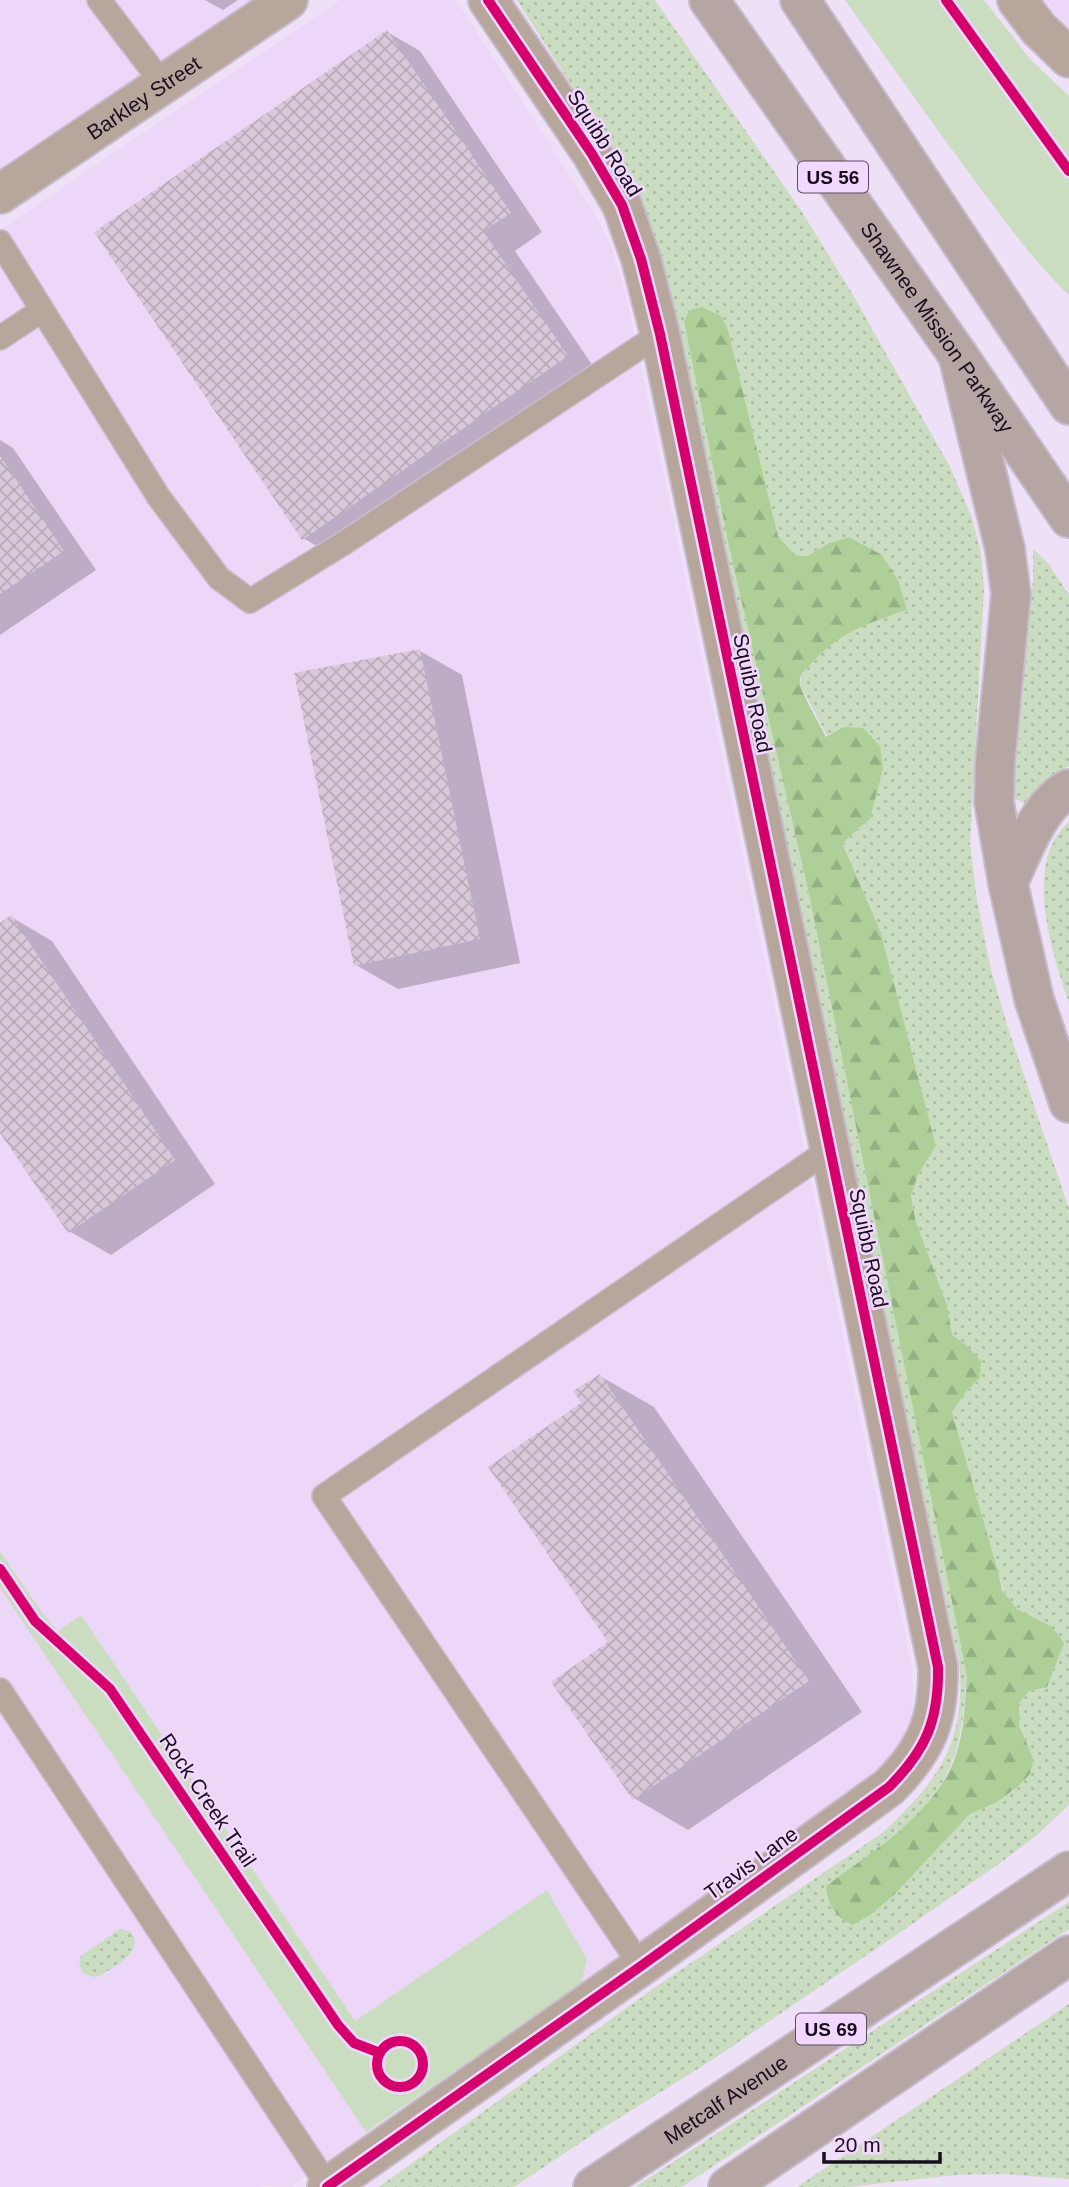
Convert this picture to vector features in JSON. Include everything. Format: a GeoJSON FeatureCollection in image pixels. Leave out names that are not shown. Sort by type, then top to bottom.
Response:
{"type":"FeatureCollection","features":[{"type":"Feature","properties":{"kind":"highway","name":"Shawnee Mission Parkway"},"geometry":{"type":"LineString","coordinates":[[709,0],[1069,518]]}},
{"type":"Feature","properties":{"kind":"highway"},"geometry":{"type":"LineString","coordinates":[[800,0],[1069,405]]}},
{"type":"Feature","properties":{"kind":"highway"},"geometry":{"type":"LineString","coordinates":[[1010,316],[1069,352]]}},
{"type":"Feature","properties":{"kind":"highway"},"geometry":{"type":"LineString","coordinates":[[958,355],[1005,549],[1011,594],[995,763],[994,802],[1008,883],[1034,999],[1069,1103]]}},
{"type":"Feature","properties":{"kind":"highway"},"geometry":{"type":"LineString","coordinates":[[1008,883],[1042,814],[1069,789]]}},
{"type":"Feature","properties":{"kind":"highway","name":"Metcalf Avenue"},"geometry":{"type":"LineString","coordinates":[[593,2187],[1069,1871]]}},
{"type":"Feature","properties":{"kind":"highway"},"geometry":{"type":"LineString","coordinates":[[728,2187],[1069,1955]]}},
{"type":"Feature","properties":{"kind":"street","name":"Barkley Street"},"geometry":{"type":"LineString","coordinates":[[0,194],[288,0]]}},
{"type":"Feature","properties":{"kind":"street","name":"Squibb Road"},"geometry":{"type":"LineString","coordinates":[[488,0],[592,154],[622,205],[638,249],[660,334],[888,1431]]}},
{"type":"Feature","properties":{"kind":"street"},"geometry":{"type":"LineString","coordinates":[[1017,0],[1039,29],[1069,58]]}},
{"type":"Feature","properties":{"kind":"street","name":"Travis Lane"},"geometry":{"type":"LineString","coordinates":[[328,2187],[889,1787],[912,1764],[928,1735],[937,1697],[938,1667],[888,1431]]}},
{"type":"Feature","properties":{"kind":"lane"},"geometry":{"type":"LineString","coordinates":[[99,0],[163,84]]}},
{"type":"Feature","properties":{"kind":"lane"},"geometry":{"type":"LineString","coordinates":[[0,242],[158,496],[219,578],[250,601],[344,543],[660,334]]}},
{"type":"Feature","properties":{"kind":"lane"},"geometry":{"type":"LineString","coordinates":[[0,338],[42,310]]}},
{"type":"Feature","properties":{"kind":"lane"},"geometry":{"type":"LineString","coordinates":[[641,1966],[324,1496],[829,1150]]}},
{"type":"Feature","properties":{"kind":"lane"},"geometry":{"type":"LineString","coordinates":[[0,1690],[328,2187]]}},
{"type":"Feature","properties":{"kind":"shaded area"},"geometry":{"type":"Polygon","coordinates":[[[0,0],[258,0],[0,172],[0,0]]]}},
{"type":"Feature","properties":{"kind":"shaded area"},"geometry":{"type":"Polygon","coordinates":[[[340,0],[456,0],[596,216],[611,246],[627,299],[911,1664],[913,1697],[910,1725],[899,1747],[877,1773],[581,1985],[587,1959],[547,1890],[355,2022],[81,1615],[58,1631],[43,1614],[0,1551],[0,230],[340,0]]]}},
{"type":"Feature","properties":{"kind":"shaded area"},"geometry":{"type":"Polygon","coordinates":[[[1045,0],[1069,0],[1069,28],[1058,17],[1045,0]]]}},
{"type":"Feature","properties":{"kind":"shaded area"},"geometry":{"type":"Polygon","coordinates":[[[0,1588],[366,2132],[290,2187],[0,2187],[0,1588]]]}},
{"type":"Feature","properties":{"kind":"green space"},"geometry":{"type":"Polygon","coordinates":[[[517,0],[655,0],[802,212],[853,295],[950,467],[971,515],[981,553],[984,589],[970,843],[977,900],[990,966],[1007,1025],[1069,1209],[1069,1805],[1037,1835],[1000,1863],[892,1938],[709,2062],[514,2187],[379,2187],[657,1986],[882,1833],[917,1798],[942,1762],[957,1722],[960,1698],[957,1650],[641,204],[602,133],[517,0]],[[690,310],[684,321],[729,547],[809,894],[967,1676],[958,1744],[947,1774],[922,1810],[882,1845],[896,1893],[970,1814],[997,1802],[1017,1787],[1034,1760],[1019,1725],[1019,1703],[1029,1691],[1052,1627],[1016,1608],[1005,1593],[952,1412],[965,1393],[980,1379],[965,1344],[952,1336],[947,1305],[916,1222],[911,1196],[918,1175],[936,1146],[881,933],[843,845],[870,819],[800,684],[803,674],[816,656],[845,634],[864,624],[907,610],[899,582],[882,555],[849,537],[829,543],[808,556],[795,555],[778,536],[728,330],[690,310]]]}},
{"type":"Feature","properties":{"kind":"green space"},"geometry":{"type":"Polygon","coordinates":[[[845,0],[984,0],[1030,59],[1069,96],[1069,295],[1033,257],[1001,216],[845,0]]]}},
{"type":"Feature","properties":{"kind":"green space"},"geometry":{"type":"Polygon","coordinates":[[[702,307],[721,316],[728,330],[778,536],[795,555],[808,556],[829,543],[849,537],[882,555],[899,582],[907,610],[867,625],[831,645],[806,669],[800,683],[826,737],[844,727],[863,728],[880,746],[883,768],[870,819],[843,845],[881,933],[936,1146],[918,1175],[911,1196],[916,1222],[947,1305],[952,1335],[981,1361],[980,1378],[952,1412],[1002,1590],[1017,1609],[1052,1627],[1064,1643],[1047,1687],[1029,1691],[1019,1703],[1019,1725],[1034,1760],[1030,1774],[997,1802],[970,1814],[896,1893],[870,1915],[852,1925],[833,1909],[826,1886],[882,1845],[919,1813],[947,1776],[959,1746],[967,1676],[809,894],[729,547],[684,321],[690,310],[702,307]]]}},
{"type":"Feature","properties":{"kind":"green space"},"geometry":{"type":"Polygon","coordinates":[[[1033,549],[1048,563],[1069,595],[1069,766],[1052,776],[1024,803],[1013,798],[1033,581],[1033,549]]]}},
{"type":"Feature","properties":{"kind":"green space"},"geometry":{"type":"Polygon","coordinates":[[[1069,822],[1069,1003],[1049,935],[1044,884],[1047,860],[1055,839],[1069,822]]]}},
{"type":"Feature","properties":{"kind":"green space"},"geometry":{"type":"Polygon","coordinates":[[[0,1551],[43,1614],[58,1631],[81,1615],[355,2021],[547,1890],[587,1959],[581,1985],[366,2132],[0,1588],[0,1551]]]}},
{"type":"Feature","properties":{"kind":"green space"},"geometry":{"type":"Polygon","coordinates":[[[1069,1902],[1069,1929],[682,2187],[635,2187],[1069,1902]]]}},
{"type":"Feature","properties":{"kind":"green space"},"geometry":{"type":"Polygon","coordinates":[[[120,1929],[131,1932],[134,1946],[131,1952],[100,1976],[84,1974],[79,1965],[81,1956],[120,1929]]]}},
{"type":"Feature","properties":{"kind":"green space"},"geometry":{"type":"Polygon","coordinates":[[[1069,2004],[1069,2179],[1003,2174],[955,2175],[848,2187],[797,2187],[1069,2004]]]}},
{"type":"Feature","properties":{"kind":"building"},"geometry":{"type":"Polygon","coordinates":[[[387,30],[511,213],[483,231],[568,356],[302,540],[94,232],[387,30]]]}},
{"type":"Feature","properties":{"kind":"building"},"geometry":{"type":"Polygon","coordinates":[[[0,456],[64,551],[0,594],[0,456]]]}},
{"type":"Feature","properties":{"kind":"building"},"geometry":{"type":"Polygon","coordinates":[[[420,649],[480,939],[354,966],[294,673],[420,649]]]}},
{"type":"Feature","properties":{"kind":"building"},"geometry":{"type":"Polygon","coordinates":[[[11,915],[175,1160],[68,1233],[0,1133],[0,923],[11,915]]]}},
{"type":"Feature","properties":{"kind":"building"},"geometry":{"type":"Polygon","coordinates":[[[600,1374],[809,1681],[633,1800],[551,1682],[608,1642],[488,1467],[581,1403],[573,1391],[600,1374]]]}},
{"type":"Feature","properties":{"kind":"cycle path"},"geometry":{"type":"LineString","coordinates":[[327,2187],[889,1787],[912,1760],[928,1733],[938,1686],[938,1667],[660,334],[641,259],[622,205],[592,154],[488,0]]}},
{"type":"Feature","properties":{"kind":"cycle path"},"geometry":{"type":"LineString","coordinates":[[946,0],[1069,171]]}},
{"type":"Feature","properties":{"kind":"cycle path","name":"Rock Creek Trail"},"geometry":{"type":"LineString","coordinates":[[0,1569],[35,1621],[110,1689],[338,2025],[354,2043],[380,2053]]}},
{"type":"Feature","properties":{"kind":"cycle path"},"geometry":{"type":"LineString","coordinates":[[400,2041],[416,2048],[423,2064],[416,2080],[400,2087],[384,2080],[377,2064],[384,2048],[400,2041]]}}]}
